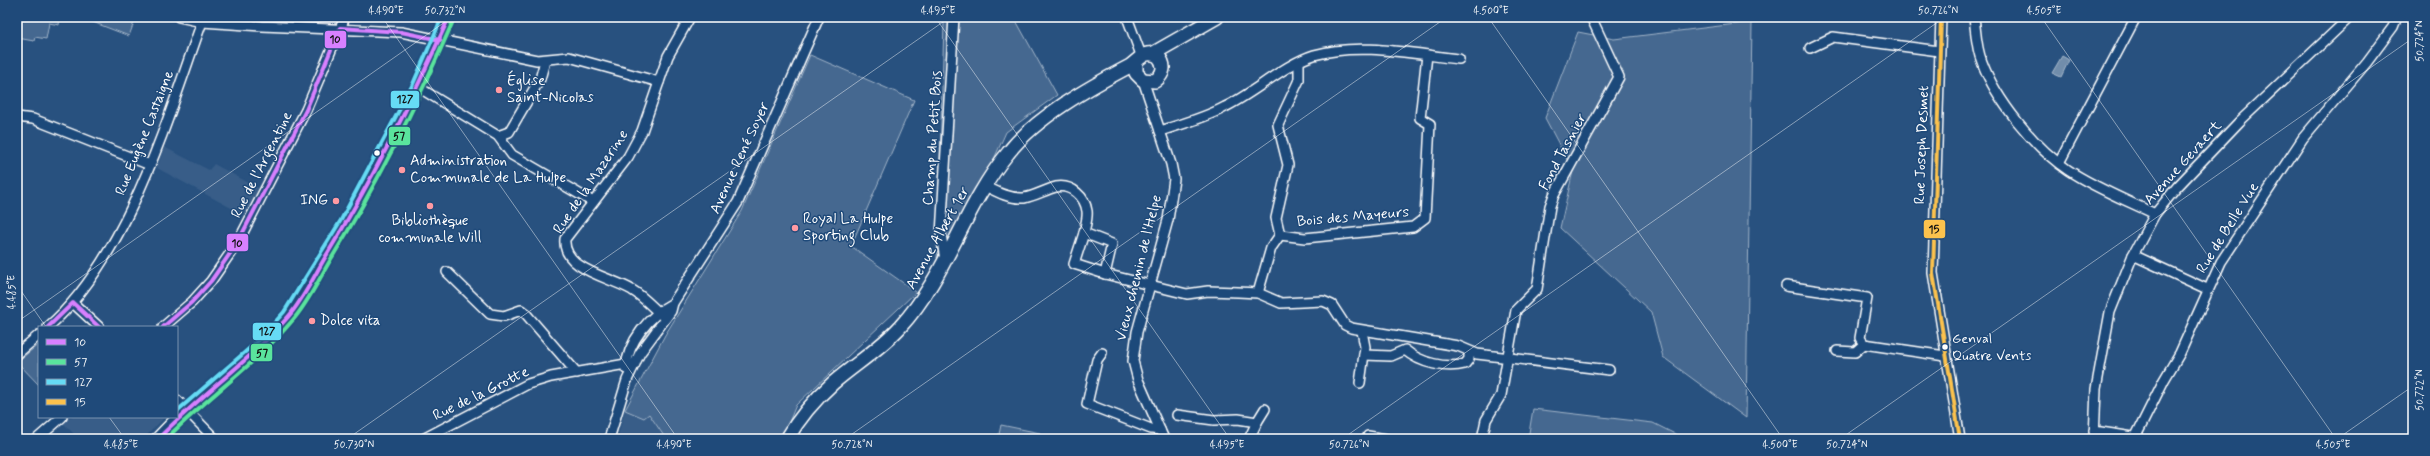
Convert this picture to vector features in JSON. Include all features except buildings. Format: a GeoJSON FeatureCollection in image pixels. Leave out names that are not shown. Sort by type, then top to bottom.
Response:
{"type":"FeatureCollection","features":[{"type":"Feature","properties":{"kind":"main road"},"geometry":{"type":"LineString","coordinates":[[158,439],[186,410],[263,344],[289,316],[346,223],[418,87],[449,17]]}},
{"type":"Feature","properties":{"kind":"main road","name":"Avenue Albert 1er"},"geometry":{"type":"LineString","coordinates":[[787,439],[811,404],[833,383],[878,349],[900,328],[933,285],[985,186],[1008,152],[1023,136],[1042,120],[1108,80],[1144,67],[1181,38],[1217,17]]}},
{"type":"Feature","properties":{"kind":"main road","name":"Avenue Albert 1er"},"geometry":{"type":"LineString","coordinates":[[1144,67],[1163,71],[1164,65],[1181,38]]}},
{"type":"Feature","properties":{"kind":"main road"},"geometry":{"type":"LineString","coordinates":[[1144,67],[1162,60],[1164,65]]}},
{"type":"Feature","properties":{"kind":"street"},"geometry":{"type":"LineString","coordinates":[[179,17],[263,21],[401,32],[545,60],[569,57],[658,82]]}},
{"type":"Feature","properties":{"kind":"street","name":"Rue de l'Argentine"},"geometry":{"type":"LineString","coordinates":[[164,326],[192,302],[211,281],[238,242],[306,110],[345,17]]}},
{"type":"Feature","properties":{"kind":"street","name":"Rue de la Mazerine"},"geometry":{"type":"LineString","coordinates":[[662,316],[631,289],[573,262],[564,248],[565,240],[628,157],[642,131],[668,56],[690,17]]}},
{"type":"Feature","properties":{"kind":"street","name":"Avenue René Soyer"},"geometry":{"type":"LineString","coordinates":[[609,439],[631,364],[629,350],[646,325],[662,316],[673,303],[738,202],[819,17]]}},
{"type":"Feature","properties":{"kind":"street","name":"Champ du Petit Bois"},"geometry":{"type":"LineString","coordinates":[[945,260],[941,234],[954,17]]}},
{"type":"Feature","properties":{"kind":"street","name":"Vieux chemin de l'Helpe"},"geometry":{"type":"LineString","coordinates":[[1127,17],[1144,67],[1150,101],[1171,164],[1173,193],[1168,220],[1137,332],[1133,361],[1138,380],[1164,439]]}},
{"type":"Feature","properties":{"kind":"street","name":"Fond Tasnier"},"geometry":{"type":"LineString","coordinates":[[1482,439],[1486,420],[1501,395],[1516,310],[1537,289],[1550,206],[1554,195],[1619,77],[1591,17]]}},
{"type":"Feature","properties":{"kind":"street","name":"Rue Joseph Desmet"},"geometry":{"type":"LineString","coordinates":[[1941,17],[1933,262],[1945,356],[1960,439]]}},
{"type":"Feature","properties":{"kind":"street"},"geometry":{"type":"LineString","coordinates":[[1974,17],[1979,54],[1989,78],[2024,128],[2059,163],[2089,183],[2155,214]]}},
{"type":"Feature","properties":{"kind":"street"},"geometry":{"type":"LineString","coordinates":[[2059,163],[2136,17]]}},
{"type":"Feature","properties":{"kind":"street","name":"Avenue Gevaert"},"geometry":{"type":"LineString","coordinates":[[2094,435],[2099,370],[2110,312],[2133,255],[2155,214],[2181,182],[2250,110],[2350,17]]}},
{"type":"Feature","properties":{"kind":"street","name":"Rue de Belle Vue"},"geometry":{"type":"LineString","coordinates":[[2094,435],[2136,436],[2164,380],[2180,353],[2220,262],[2290,156],[2387,36],[2397,17]]}},
{"type":"Feature","properties":{"kind":"street","name":"Rue Eugène Castaigne"},"geometry":{"type":"LineString","coordinates":[[49,326],[73,303],[94,274],[116,236],[150,165],[201,19]]}},
{"type":"Feature","properties":{"kind":"street"},"geometry":{"type":"LineString","coordinates":[[1810,48],[1833,37],[1939,51]]}},
{"type":"Feature","properties":{"kind":"street"},"geometry":{"type":"LineString","coordinates":[[1160,131],[1207,116],[1226,107],[1299,62],[1334,51],[1360,50],[1459,59]]}},
{"type":"Feature","properties":{"kind":"street","name":"Bois des Mayeurs"},"geometry":{"type":"LineString","coordinates":[[1280,235],[1305,238],[1413,227],[1425,218],[1430,124],[1420,118],[1427,55]]}},
{"type":"Feature","properties":{"kind":"street"},"geometry":{"type":"LineString","coordinates":[[498,136],[509,132],[540,78],[545,60]]}},
{"type":"Feature","properties":{"kind":"street"},"geometry":{"type":"LineString","coordinates":[[1258,293],[1271,248],[1280,235],[1276,218],[1288,165],[1278,124],[1299,80],[1299,62]]}},
{"type":"Feature","properties":{"kind":"street"},"geometry":{"type":"LineString","coordinates":[[418,87],[498,136],[512,155],[593,202]]}},
{"type":"Feature","properties":{"kind":"street"},"geometry":{"type":"LineString","coordinates":[[17,117],[33,120],[150,165]]}},
{"type":"Feature","properties":{"kind":"street"},"geometry":{"type":"LineString","coordinates":[[985,186],[1013,198],[1024,198],[1058,187],[1070,188],[1084,203],[1087,212],[1084,233],[1074,264],[1105,274],[1149,286],[1187,294],[1208,291],[1258,293],[1282,303],[1323,300],[1332,305],[1346,325],[1362,331],[1391,334],[1405,339],[1458,346],[1470,352],[1609,370]]}},
{"type":"Feature","properties":{"kind":"street"},"geometry":{"type":"LineString","coordinates":[[1084,233],[1112,244],[1105,274]]}},
{"type":"Feature","properties":{"kind":"street"},"geometry":{"type":"LineString","coordinates":[[2133,255],[2207,289]]}},
{"type":"Feature","properties":{"kind":"street"},"geometry":{"type":"LineString","coordinates":[[447,272],[490,314],[504,316],[521,310],[577,373]]}},
{"type":"Feature","properties":{"kind":"street"},"geometry":{"type":"LineString","coordinates":[[1786,286],[1867,298],[1860,338],[1864,344],[1945,356]]}},
{"type":"Feature","properties":{"kind":"street"},"geometry":{"type":"LineString","coordinates":[[73,303],[98,326]]}},
{"type":"Feature","properties":{"kind":"street"},"geometry":{"type":"LineString","coordinates":[[1360,383],[1364,355],[1362,331]]}},
{"type":"Feature","properties":{"kind":"street"},"geometry":{"type":"LineString","coordinates":[[17,354],[38,336]]}},
{"type":"Feature","properties":{"kind":"street"},"geometry":{"type":"LineString","coordinates":[[1405,339],[1405,350]]}},
{"type":"Feature","properties":{"kind":"street"},"geometry":{"type":"LineString","coordinates":[[1837,351],[1855,352],[1864,344]]}},
{"type":"Feature","properties":{"kind":"street"},"geometry":{"type":"LineString","coordinates":[[1405,350],[1422,361],[1454,366],[1465,364],[1469,360],[1470,352]]}},
{"type":"Feature","properties":{"kind":"street"},"geometry":{"type":"LineString","coordinates":[[1364,355],[1391,356],[1405,350]]}},
{"type":"Feature","properties":{"kind":"street"},"geometry":{"type":"LineString","coordinates":[[1102,354],[1097,360],[1087,404],[1151,429],[1160,430]]}},
{"type":"Feature","properties":{"kind":"street","name":"Rue de la Grotte"},"geometry":{"type":"LineString","coordinates":[[423,439],[528,384],[551,377],[631,364]]}},
{"type":"Feature","properties":{"kind":"street"},"geometry":{"type":"LineString","coordinates":[[178,401],[215,439]]}},
{"type":"Feature","properties":{"kind":"street"},"geometry":{"type":"LineString","coordinates":[[1249,439],[1265,409]]}},
{"type":"Feature","properties":{"kind":"street"},"geometry":{"type":"LineString","coordinates":[[1177,415],[1214,420],[1238,419],[1257,422]]}},
{"type":"Feature","properties":{"kind":"street"},"geometry":{"type":"LineString","coordinates":[[37,439],[61,418]]}},
{"type":"Feature","properties":{"kind":"street"},"geometry":{"type":"LineString","coordinates":[[1368,436],[1386,439]]}},
{"type":"Feature","properties":{"kind":"shaded area"},"geometry":{"type":"Polygon","coordinates":[[[17,17],[60,17],[59,25],[49,23],[46,39],[35,37],[34,41],[17,38],[17,17]]]}},
{"type":"Feature","properties":{"kind":"shaded area"},"geometry":{"type":"Polygon","coordinates":[[[86,17],[136,17],[129,36],[85,19],[86,17]]]}},
{"type":"Feature","properties":{"kind":"shaded area"},"geometry":{"type":"Polygon","coordinates":[[[941,17],[1014,17],[1057,95],[1006,132],[994,159],[937,258],[944,22],[941,17]]]}},
{"type":"Feature","properties":{"kind":"shaded area"},"geometry":{"type":"Polygon","coordinates":[[[1752,22],[1746,418],[1663,357],[1651,312],[1560,228],[1573,171],[1545,118],[1578,32],[1614,39],[1752,22]]]}},
{"type":"Feature","properties":{"kind":"shaded area","name":"Royal La Hulpe Sporting Club"},"geometry":{"type":"Polygon","coordinates":[[[810,55],[914,100],[851,246],[916,292],[796,405],[782,439],[666,439],[649,414],[644,418],[625,410],[665,335],[742,211],[810,55]]]}},
{"type":"Feature","properties":{"kind":"shaded area"},"geometry":{"type":"Polygon","coordinates":[[[2062,56],[2069,60],[2061,77],[2052,73],[2062,56]]]}},
{"type":"Feature","properties":{"kind":"shaded area"},"geometry":{"type":"Polygon","coordinates":[[[164,147],[209,170],[214,164],[260,189],[246,216],[157,168],[164,147]]]}},
{"type":"Feature","properties":{"kind":"shaded area"},"geometry":{"type":"Polygon","coordinates":[[[38,345],[38,384],[17,362],[38,345]]]}},
{"type":"Feature","properties":{"kind":"shaded area"},"geometry":{"type":"Polygon","coordinates":[[[1533,409],[1653,423],[1685,439],[1528,439],[1533,409]]]}},
{"type":"Feature","properties":{"kind":"shaded area"},"geometry":{"type":"Polygon","coordinates":[[[625,410],[642,415],[649,414],[666,439],[617,439],[625,410]]]}},
{"type":"Feature","properties":{"kind":"shaded area"},"geometry":{"type":"Polygon","coordinates":[[[67,418],[164,418],[143,439],[79,439],[62,422],[67,418]]]}},
{"type":"Feature","properties":{"kind":"shaded area"},"geometry":{"type":"Polygon","coordinates":[[[1001,425],[1040,433],[1039,439],[998,439],[1001,425]]]}},
{"type":"Feature","properties":{"kind":"transit line","name":"127"},"geometry":{"type":"LineString","coordinates":[[178,410],[259,340],[284,312],[341,220],[413,84],[442,17]]}},
{"type":"Feature","properties":{"kind":"transit line","name":"10"},"geometry":{"type":"LineString","coordinates":[[158,439],[190,408],[257,349],[288,317],[299,303],[376,168],[407,108],[449,17]]}},
{"type":"Feature","properties":{"kind":"transit line","name":"15"},"geometry":{"type":"LineString","coordinates":[[1941,17],[1933,273],[1960,439]]}},
{"type":"Feature","properties":{"kind":"transit line","name":"57"},"geometry":{"type":"LineString","coordinates":[[166,439],[197,409],[278,337],[303,307],[365,201],[397,142],[454,19]]}},
{"type":"Feature","properties":{"kind":"transit line","name":"10"},"geometry":{"type":"LineString","coordinates":[[164,326],[192,302],[211,281],[238,242],[306,110],[340,28],[401,32],[440,40]]}},
{"type":"Feature","properties":{"kind":"transit line","name":"10"},"geometry":{"type":"LineString","coordinates":[[49,326],[73,303],[98,326]]}},
{"type":"Feature","properties":{"kind":"place","name":"Église Saint-Nicolas"},"geometry":{"type":"Point","coordinates":[499,90]}},
{"type":"Feature","properties":{"kind":"place","name":"Administration Communale de La Hulpe"},"geometry":{"type":"Point","coordinates":[402,170]}},
{"type":"Feature","properties":{"kind":"place","name":"ING"},"geometry":{"type":"Point","coordinates":[336,201]}},
{"type":"Feature","properties":{"kind":"place","name":"Bibliothèque communale Will"},"geometry":{"type":"Point","coordinates":[430,206]}},
{"type":"Feature","properties":{"kind":"place","name":"Royal La Hulpe Sporting Club"},"geometry":{"type":"Point","coordinates":[795,228]}},
{"type":"Feature","properties":{"kind":"place","name":"Dolce vita"},"geometry":{"type":"Point","coordinates":[312,321]}},
{"type":"Feature","properties":{"kind":"place","name":"Genval Quatre Vents"},"geometry":{"type":"Point","coordinates":[1945,347]}}]}
